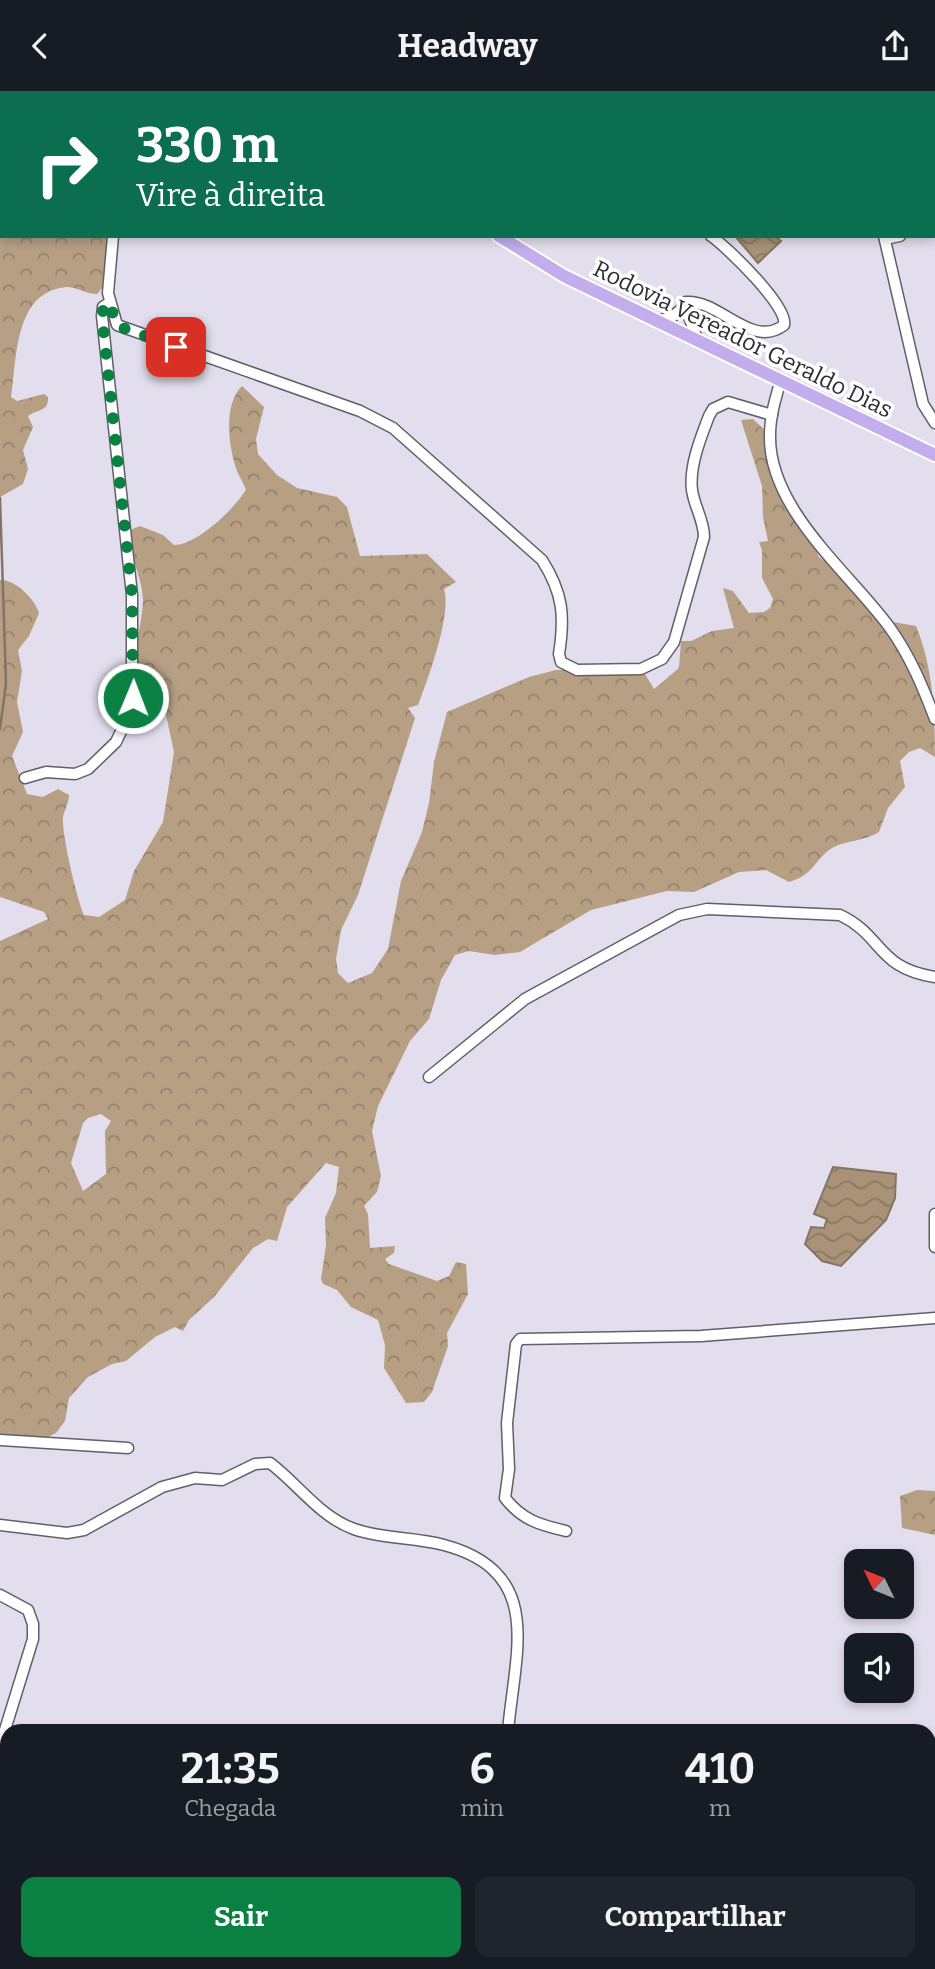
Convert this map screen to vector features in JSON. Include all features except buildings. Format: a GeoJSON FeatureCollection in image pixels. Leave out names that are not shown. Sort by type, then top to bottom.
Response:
{"type":"FeatureCollection","features":[{"type":"Feature","properties":{"kind":"main road","name":"Rodovia Vereador Geraldo Dias"},"geometry":{"type":"LineString","coordinates":[[502,238],[564,276],[780,383],[935,454]]}},
{"type":"Feature","properties":{"kind":"street"},"geometry":{"type":"LineString","coordinates":[[113,238],[109,303],[117,325],[360,411],[393,428],[542,560],[555,580],[562,601],[561,662],[572,670],[640,670],[653,665],[669,650],[705,537],[704,523],[692,492],[691,476],[709,416],[713,409],[728,402],[772,415]]}},
{"type":"Feature","properties":{"kind":"street"},"geometry":{"type":"LineString","coordinates":[[656,321],[672,317],[686,302],[705,303],[752,331],[776,330],[786,323],[783,314],[747,269],[713,238]]}},
{"type":"Feature","properties":{"kind":"street"},"geometry":{"type":"LineString","coordinates":[[885,238],[923,404],[935,423]]}},
{"type":"Feature","properties":{"kind":"street"},"geometry":{"type":"LineString","coordinates":[[26,778],[46,772],[75,774],[88,769],[116,742],[132,708],[132,595],[102,316],[103,307],[109,303]]}},
{"type":"Feature","properties":{"kind":"street"},"geometry":{"type":"LineString","coordinates":[[685,306],[698,341]]}},
{"type":"Feature","properties":{"kind":"street"},"geometry":{"type":"LineString","coordinates":[[780,383],[772,415],[771,450],[786,493],[837,568],[904,650],[935,719]]}},
{"type":"Feature","properties":{"kind":"street"},"geometry":{"type":"LineString","coordinates":[[429,1077],[525,999],[679,915],[707,909],[840,915],[858,925],[890,962],[908,972],[935,978]]}},
{"type":"Feature","properties":{"kind":"street"},"geometry":{"type":"LineString","coordinates":[[935,1214],[935,1247]]}},
{"type":"Feature","properties":{"kind":"street"},"geometry":{"type":"LineString","coordinates":[[566,1531],[535,1524],[522,1517],[505,1498],[509,1469],[507,1423],[516,1344],[520,1339],[701,1336],[935,1318]]}},
{"type":"Feature","properties":{"kind":"street"},"geometry":{"type":"LineString","coordinates":[[0,1440],[128,1448]]}},
{"type":"Feature","properties":{"kind":"street"},"geometry":{"type":"LineString","coordinates":[[0,1525],[67,1533],[84,1530],[162,1487],[195,1478],[222,1480],[256,1464],[271,1463],[324,1512],[353,1529],[444,1545],[470,1555],[502,1575],[510,1588],[517,1617],[509,1724]]}},
{"type":"Feature","properties":{"kind":"street"},"geometry":{"type":"LineString","coordinates":[[0,1595],[28,1611],[33,1632],[33,1647],[7,1724]]}},
{"type":"Feature","properties":{"kind":"street"},"geometry":{"type":"LineString","coordinates":[[0,1782],[0,1795]]}},
{"type":"Feature","properties":{"kind":"green space"},"geometry":{"type":"Polygon","coordinates":[[[0,238],[118,238],[109,274],[97,294],[66,287],[49,292],[36,301],[27,314],[17,346],[11,397],[17,401],[44,394],[48,397],[48,402],[44,408],[28,416],[33,427],[23,450],[28,469],[23,484],[0,497],[0,238]]]}},
{"type":"Feature","properties":{"kind":"green space"},"geometry":{"type":"Polygon","coordinates":[[[242,386],[264,407],[256,439],[258,454],[277,475],[297,488],[337,497],[347,507],[360,556],[427,554],[456,582],[444,589],[445,614],[433,663],[418,705],[408,708],[415,718],[358,895],[341,930],[336,959],[338,973],[348,983],[372,973],[388,949],[401,881],[422,832],[434,762],[447,712],[529,677],[556,670],[642,669],[654,689],[679,668],[681,641],[691,641],[712,631],[734,628],[723,588],[733,591],[749,613],[764,612],[770,608],[773,599],[762,578],[762,550],[759,542],[768,541],[763,517],[762,486],[741,420],[753,419],[772,437],[782,476],[819,557],[851,580],[893,622],[916,626],[929,674],[935,757],[920,748],[909,752],[900,761],[905,787],[888,808],[879,832],[832,848],[797,879],[789,882],[766,870],[739,872],[694,892],[667,891],[591,910],[520,952],[495,955],[469,951],[455,955],[441,980],[429,1019],[410,1041],[378,1106],[372,1131],[381,1176],[377,1192],[364,1206],[368,1214],[370,1248],[395,1246],[394,1253],[385,1259],[389,1264],[437,1281],[449,1276],[456,1262],[466,1264],[468,1294],[447,1333],[448,1346],[432,1392],[424,1402],[406,1403],[384,1368],[385,1345],[378,1320],[351,1307],[337,1290],[323,1284],[321,1279],[326,1245],[325,1218],[336,1193],[339,1167],[326,1163],[287,1207],[277,1241],[268,1239],[253,1248],[214,1297],[189,1320],[183,1331],[175,1327],[155,1337],[126,1361],[112,1364],[88,1377],[69,1398],[65,1421],[56,1433],[44,1439],[0,1438],[0,941],[48,919],[44,912],[0,897],[0,580],[12,583],[24,591],[39,613],[29,636],[18,650],[22,671],[17,702],[23,732],[12,756],[27,794],[43,797],[58,789],[69,795],[63,822],[74,883],[84,915],[99,917],[125,900],[134,871],[163,822],[174,752],[166,715],[145,700],[147,698],[136,679],[136,652],[143,600],[128,531],[140,526],[163,535],[174,545],[183,543],[214,525],[240,498],[246,490],[236,468],[229,434],[230,413],[236,394],[242,386]],[[101,1114],[88,1118],[83,1123],[71,1163],[83,1191],[106,1174],[105,1131],[111,1121],[101,1114]]]}},
{"type":"Feature","properties":{"kind":"green space"},"geometry":{"type":"Polygon","coordinates":[[[917,1490],[935,1491],[935,1535],[902,1528],[900,1496],[917,1490]]]}},
{"type":"Feature","properties":{"kind":"water"},"geometry":{"type":"Polygon","coordinates":[[[737,238],[777,238],[781,241],[758,263],[737,238]]]}},
{"type":"Feature","properties":{"kind":"water"},"geometry":{"type":"Polygon","coordinates":[[[833,1167],[896,1174],[895,1198],[886,1220],[841,1266],[822,1261],[805,1244],[811,1227],[824,1228],[827,1219],[814,1214],[833,1167]]]}},
{"type":"Feature","properties":{"kind":"waterway"},"geometry":{"type":"LineString","coordinates":[[0,498],[6,683],[0,729]]}},
{"type":"Feature","properties":{"kind":"route"},"geometry":{"type":"LineString","coordinates":[[133,698],[132,595],[102,316],[104,305],[109,303],[117,325],[176,347]]}}]}
